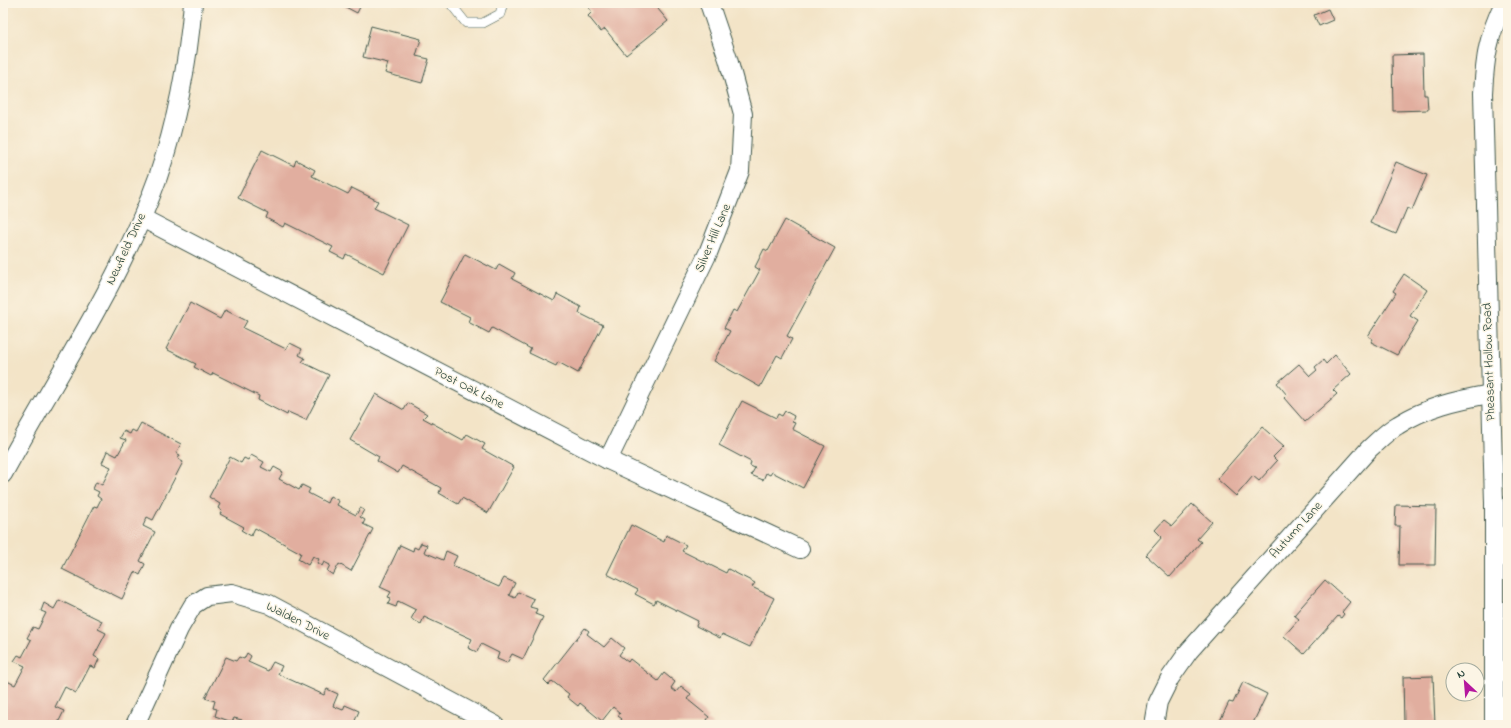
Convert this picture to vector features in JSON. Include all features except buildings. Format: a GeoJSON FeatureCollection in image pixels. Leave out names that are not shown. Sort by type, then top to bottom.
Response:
{"type":"FeatureCollection","features":[{"type":"Feature","properties":{"kind":"street","name":"Newfield Drive"},"geometry":{"type":"LineString","coordinates":[[3,474],[94,316],[142,218],[158,176],[182,88],[190,45],[193,3]]}},
{"type":"Feature","properties":{"kind":"street","name":"Silver Hill Lane"},"geometry":{"type":"LineString","coordinates":[[608,460],[708,253],[740,171],[742,114],[728,59],[708,3]]}},
{"type":"Feature","properties":{"kind":"street","name":"Pheasant Hollow Road"},"geometry":{"type":"LineString","coordinates":[[1494,725],[1495,560],[1483,93],[1485,60],[1493,26],[1504,3]]}},
{"type":"Feature","properties":{"kind":"street","name":"Post Oak Lane"},"geometry":{"type":"LineString","coordinates":[[142,218],[608,460],[800,548]]}},
{"type":"Feature","properties":{"kind":"street","name":"Autumn Lane"},"geometry":{"type":"LineString","coordinates":[[1154,725],[1158,702],[1170,678],[1189,651],[1369,449],[1396,426],[1424,410],[1452,401],[1490,394]]}},
{"type":"Feature","properties":{"kind":"street","name":"Walden Drive"},"geometry":{"type":"LineString","coordinates":[[135,725],[179,629],[193,605],[207,596],[232,593],[269,604],[495,725]]}},
{"type":"Feature","properties":{"kind":"lane"},"geometry":{"type":"LineString","coordinates":[[450,3],[466,23],[483,23],[500,14],[503,3]]}}]}
